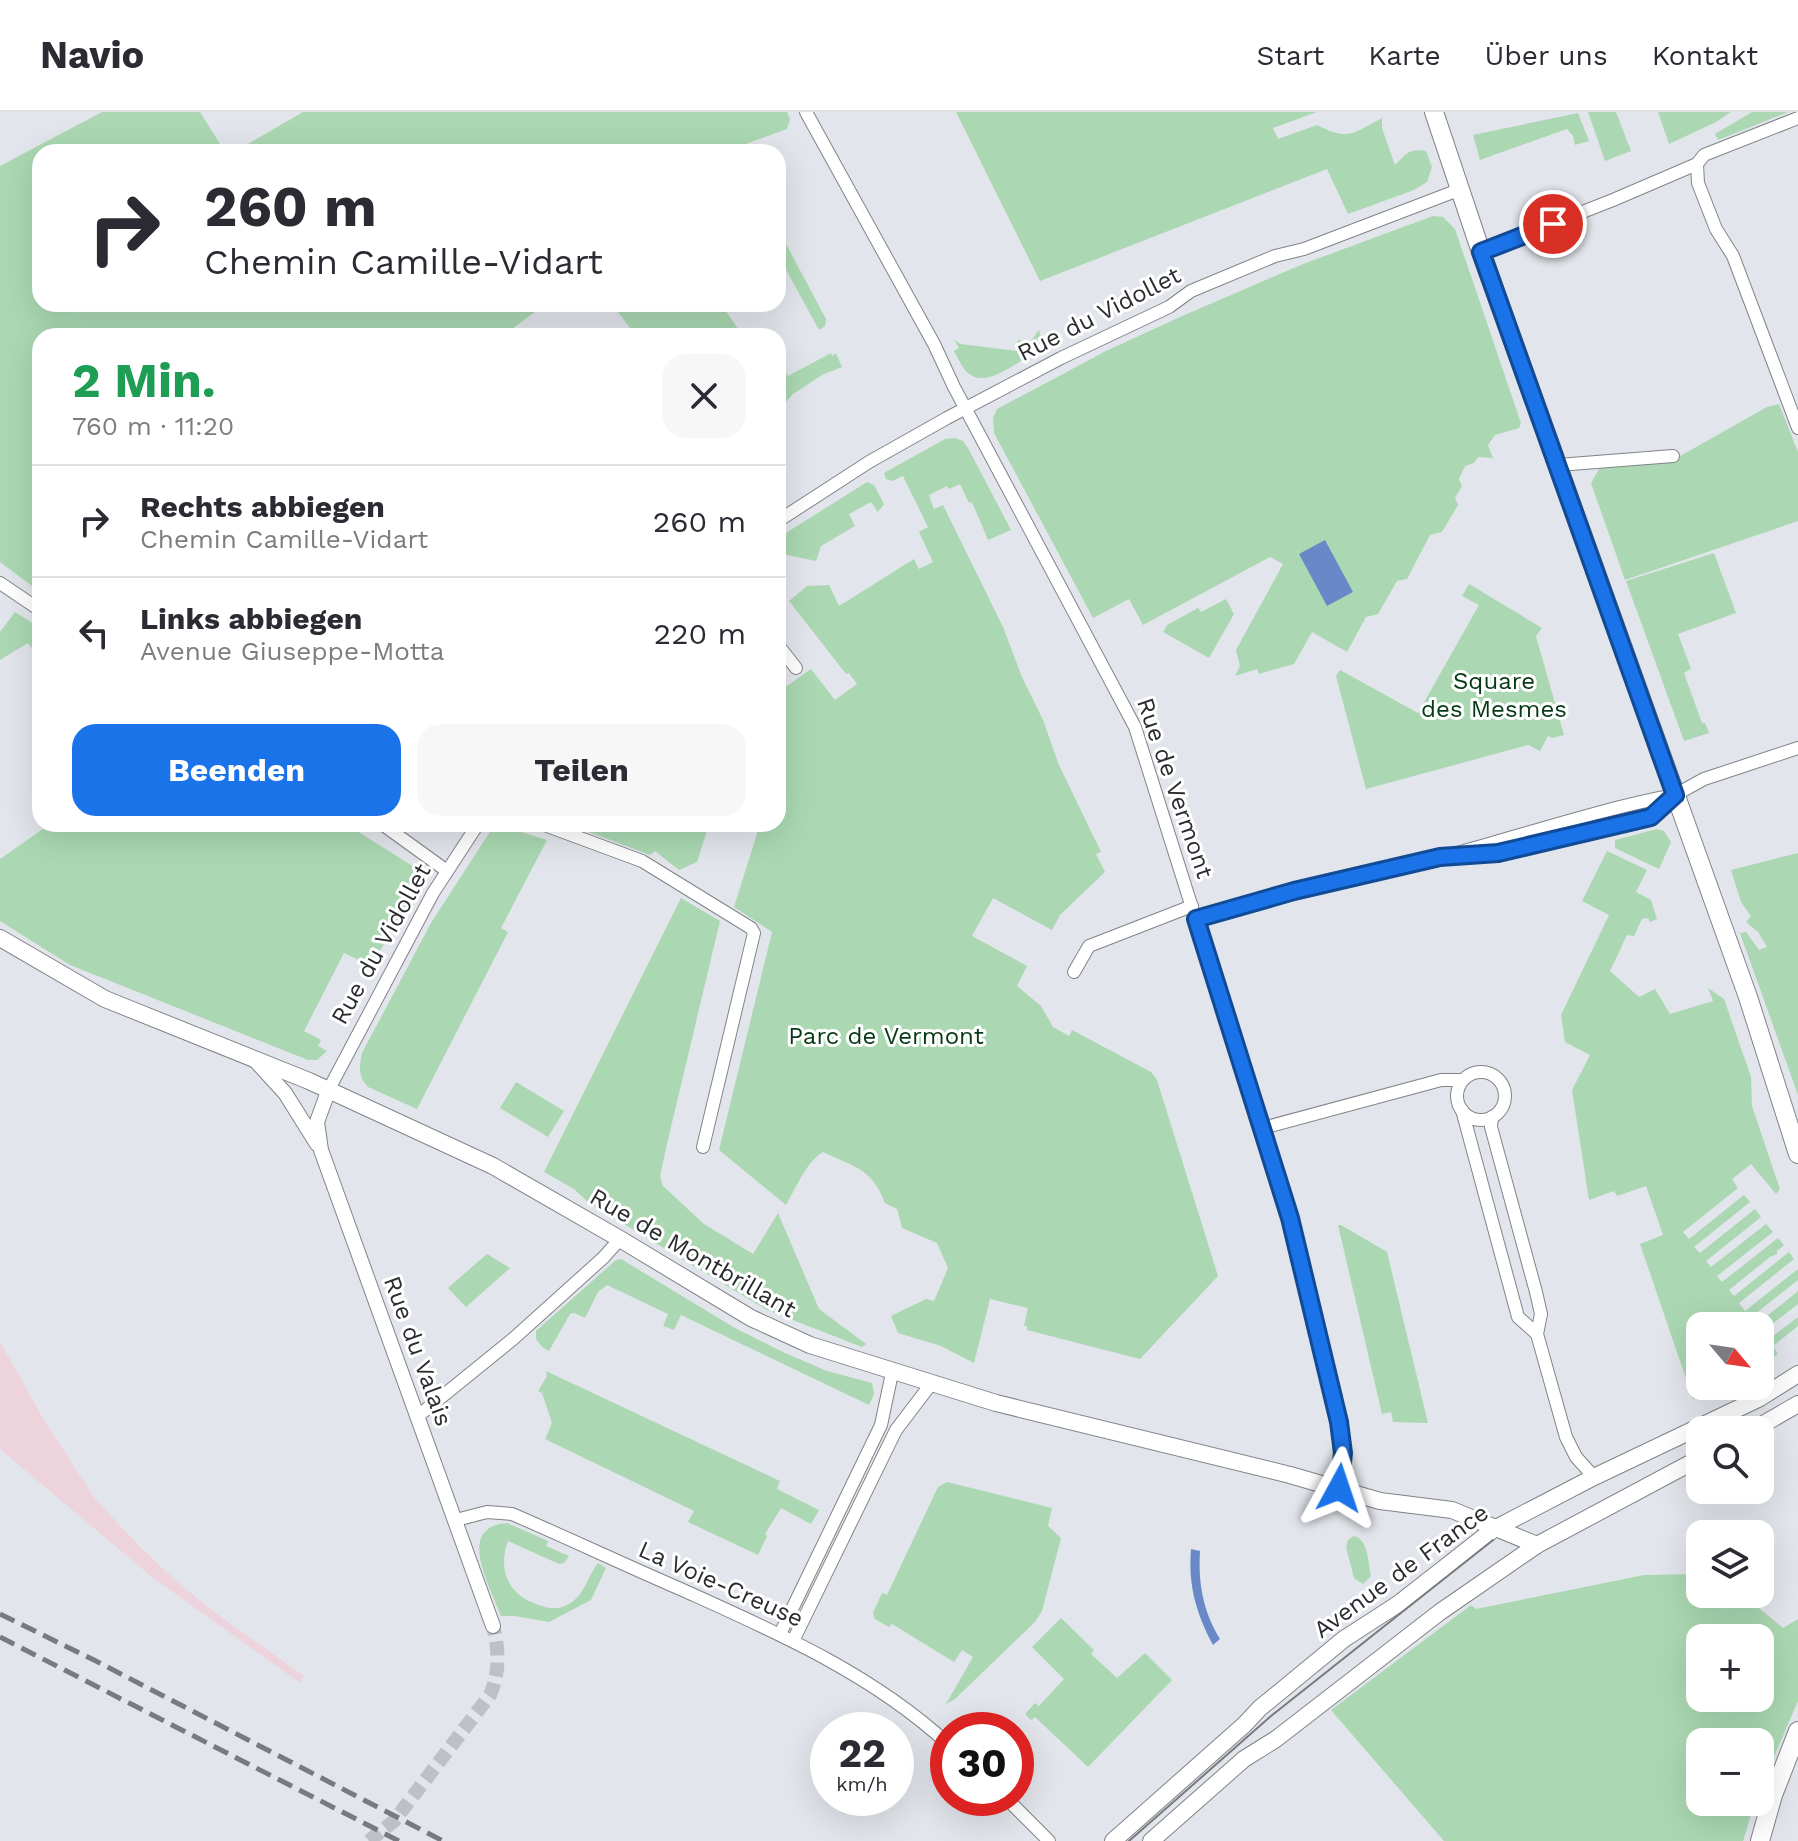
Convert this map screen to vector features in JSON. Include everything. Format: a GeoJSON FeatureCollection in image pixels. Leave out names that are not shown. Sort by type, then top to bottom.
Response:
{"type":"FeatureCollection","features":[{"type":"Feature","properties":{"kind":"main road"},"geometry":{"type":"LineString","coordinates":[[1434,112],[1481,252],[1748,997],[1798,1154]]}},
{"type":"Feature","properties":{"kind":"main road","name":"Rue de Montbrillant"},"geometry":{"type":"LineString","coordinates":[[0,938],[105,999],[329,1089],[493,1166],[751,1318],[810,1345],[996,1403],[1339,1488],[1380,1501],[1452,1510],[1537,1545]]}},
{"type":"Feature","properties":{"kind":"main road","name":"Avenue de France"},"geometry":{"type":"LineString","coordinates":[[1113,1841],[1272,1698],[1357,1629],[1398,1604],[1494,1529],[1594,1477],[1760,1398],[1798,1374]]}},
{"type":"Feature","properties":{"kind":"main road"},"geometry":{"type":"LineString","coordinates":[[1774,1418],[1798,1404]]}},
{"type":"Feature","properties":{"kind":"main road"},"geometry":{"type":"LineString","coordinates":[[1151,1841],[1244,1759],[1276,1739],[1440,1612],[1537,1545],[1686,1465]]}},
{"type":"Feature","properties":{"kind":"main road"},"geometry":{"type":"LineString","coordinates":[[1760,1841],[1783,1766],[1798,1731]]}},
{"type":"Feature","properties":{"kind":"street","name":"Rue de Vermont"},"geometry":{"type":"LineString","coordinates":[[806,112],[934,344],[1135,727],[1290,1218],[1339,1422],[1343,1453],[1339,1488]]}},
{"type":"Feature","properties":{"kind":"street"},"geometry":{"type":"LineString","coordinates":[[1481,252],[1613,200],[1697,164],[1704,155],[1798,118]]}},
{"type":"Feature","properties":{"kind":"street"},"geometry":{"type":"LineString","coordinates":[[1697,164],[1698,183],[1716,229],[1733,256],[1798,428]]}},
{"type":"Feature","properties":{"kind":"street","name":"Rue du Vidollet"},"geometry":{"type":"LineString","coordinates":[[786,516],[869,462],[965,408],[1169,307],[1191,291],[1275,256],[1304,249],[1461,189]]}},
{"type":"Feature","properties":{"kind":"street"},"geometry":{"type":"LineString","coordinates":[[1558,465],[1673,456]]}},
{"type":"Feature","properties":{"kind":"street"},"geometry":{"type":"LineString","coordinates":[[0,583],[32,605]]}},
{"type":"Feature","properties":{"kind":"street"},"geometry":{"type":"LineString","coordinates":[[786,655],[796,668]]}},
{"type":"Feature","properties":{"kind":"street"},"geometry":{"type":"LineString","coordinates":[[1074,972],[1089,946],[1194,913],[1440,857],[1567,821],[1675,795],[1704,779],[1798,748]]}},
{"type":"Feature","properties":{"kind":"street"},"geometry":{"type":"LineString","coordinates":[[393,832],[447,871]]}},
{"type":"Feature","properties":{"kind":"street","name":"Rue du Vidollet"},"geometry":{"type":"LineString","coordinates":[[329,1089],[447,871],[473,832]]}},
{"type":"Feature","properties":{"kind":"street"},"geometry":{"type":"LineString","coordinates":[[564,832],[642,861],[751,928],[754,933],[703,1147]]}},
{"type":"Feature","properties":{"kind":"street"},"geometry":{"type":"LineString","coordinates":[[253,1058],[285,1093],[321,1150]]}},
{"type":"Feature","properties":{"kind":"street"},"geometry":{"type":"LineString","coordinates":[[1263,1128],[1441,1080],[1463,1080],[1480,1072],[1499,1081],[1504,1100],[1502,1107],[1492,1117],[1478,1120],[1462,1110]]}},
{"type":"Feature","properties":{"kind":"street"},"geometry":{"type":"LineString","coordinates":[[1463,1080],[1457,1092],[1518,1317],[1537,1334]]}},
{"type":"Feature","properties":{"kind":"street","name":"Rue du Valais"},"geometry":{"type":"LineString","coordinates":[[329,1089],[318,1115],[316,1129],[321,1150],[493,1626]]}},
{"type":"Feature","properties":{"kind":"street"},"geometry":{"type":"LineString","coordinates":[[1492,1117],[1491,1127],[1541,1314],[1537,1334],[1566,1437],[1576,1457],[1594,1477]]}},
{"type":"Feature","properties":{"kind":"street"},"geometry":{"type":"LineString","coordinates":[[418,1416],[513,1339],[620,1239]]}},
{"type":"Feature","properties":{"kind":"street"},"geometry":{"type":"LineString","coordinates":[[780,1634],[877,1433],[886,1407],[892,1373]]}},
{"type":"Feature","properties":{"kind":"street"},"geometry":{"type":"LineString","coordinates":[[793,1641],[891,1440],[931,1384]]}},
{"type":"Feature","properties":{"kind":"street"},"geometry":{"type":"LineString","coordinates":[[877,1433],[891,1440]]}},
{"type":"Feature","properties":{"kind":"street","name":"La Voie-Creuse"},"geometry":{"type":"LineString","coordinates":[[456,1520],[487,1512],[512,1514],[780,1634],[851,1673],[930,1730]]}},
{"type":"Feature","properties":{"kind":"street"},"geometry":{"type":"LineString","coordinates":[[837,1518],[850,1524]]}},
{"type":"Feature","properties":{"kind":"street"},"geometry":{"type":"LineString","coordinates":[[1024,1816],[1049,1841]]}},
{"type":"Feature","properties":{"kind":"shaded area"},"geometry":{"type":"Polygon","coordinates":[[[0,1342],[44,1420],[95,1499],[174,1579],[304,1676],[300,1683],[152,1577],[0,1449],[0,1342]]]}},
{"type":"Feature","properties":{"kind":"green space"},"geometry":{"type":"Polygon","coordinates":[[[102,112],[200,112],[220,144],[42,144],[102,112]]]}},
{"type":"Feature","properties":{"kind":"green space"},"geometry":{"type":"Polygon","coordinates":[[[303,112],[787,112],[790,119],[787,129],[746,144],[248,144],[303,112]]]}},
{"type":"Feature","properties":{"kind":"green space"},"geometry":{"type":"Polygon","coordinates":[[[956,112],[1317,112],[1273,128],[1278,139],[1317,125],[1336,133],[1350,134],[1382,118],[1382,128],[1395,165],[1408,153],[1420,150],[1426,151],[1432,167],[1427,182],[1414,190],[1348,214],[1327,169],[1040,281],[956,112]]]}},
{"type":"Feature","properties":{"kind":"green space"},"geometry":{"type":"Polygon","coordinates":[[[1588,112],[1616,112],[1631,151],[1605,161],[1588,112]]]}},
{"type":"Feature","properties":{"kind":"green space"},"geometry":{"type":"Polygon","coordinates":[[[1658,112],[1731,112],[1669,144],[1658,112]]]}},
{"type":"Feature","properties":{"kind":"green space"},"geometry":{"type":"Polygon","coordinates":[[[1752,112],[1788,112],[1718,140],[1715,134],[1752,112]]]}},
{"type":"Feature","properties":{"kind":"green space"},"geometry":{"type":"Polygon","coordinates":[[[1578,113],[1589,141],[1575,145],[1567,129],[1480,160],[1473,135],[1578,113]]]}},
{"type":"Feature","properties":{"kind":"green space"},"geometry":{"type":"Polygon","coordinates":[[[32,149],[32,312],[534,312],[514,328],[32,328],[32,586],[0,562],[0,166],[32,149]]]}},
{"type":"Feature","properties":{"kind":"green space"},"geometry":{"type":"Polygon","coordinates":[[[1433,216],[1443,217],[1455,229],[1521,423],[1519,428],[1495,435],[1488,445],[1493,458],[1478,457],[1474,463],[1465,466],[1459,479],[1462,486],[1455,498],[1458,505],[1442,532],[1430,535],[1407,579],[1397,581],[1378,614],[1366,617],[1347,652],[1312,632],[1294,664],[1259,674],[1257,669],[1235,676],[1240,666],[1236,650],[1283,564],[1270,557],[1143,625],[1129,599],[1093,618],[994,433],[993,418],[997,409],[1106,351],[1180,317],[1303,264],[1433,216]]]}},
{"type":"Feature","properties":{"kind":"green space"},"geometry":{"type":"Polygon","coordinates":[[[786,244],[826,319],[825,326],[819,330],[786,270],[786,244]]]}},
{"type":"Feature","properties":{"kind":"green space"},"geometry":{"type":"Polygon","coordinates":[[[618,312],[726,312],[738,328],[630,328],[618,312]]]}},
{"type":"Feature","properties":{"kind":"green space"},"geometry":{"type":"Polygon","coordinates":[[[1039,330],[1043,344],[1030,344],[1032,354],[992,376],[975,377],[968,373],[954,351],[959,348],[954,339],[960,344],[1017,351],[1018,340],[1030,342],[1039,330]]]}},
{"type":"Feature","properties":{"kind":"green space"},"geometry":{"type":"Polygon","coordinates":[[[831,353],[832,356],[836,353],[842,367],[822,375],[786,402],[786,373],[788,376],[831,353]]]}},
{"type":"Feature","properties":{"kind":"green space"},"geometry":{"type":"Polygon","coordinates":[[[1779,404],[1798,452],[1798,521],[1625,580],[1591,483],[1599,469],[1673,460],[1767,407],[1779,404]]]}},
{"type":"Feature","properties":{"kind":"green space","name":"Parc de Vermont"},"geometry":{"type":"Polygon","coordinates":[[[945,439],[963,441],[1011,530],[988,540],[972,502],[969,503],[960,484],[949,489],[947,486],[929,495],[934,509],[943,505],[1003,627],[1059,765],[1101,852],[1096,854],[1105,872],[1060,915],[1052,930],[993,898],[972,936],[1027,966],[1017,986],[1041,1006],[1053,1027],[1069,1036],[1072,1030],[1151,1072],[1157,1080],[1218,1276],[1140,1359],[1027,1330],[1024,1326],[1028,1308],[990,1299],[974,1363],[941,1346],[898,1333],[891,1316],[926,1299],[934,1301],[948,1268],[937,1243],[902,1228],[897,1209],[885,1203],[868,1175],[823,1152],[806,1169],[786,1205],[719,1150],[772,932],[734,907],[757,832],[786,832],[786,685],[811,669],[835,700],[857,684],[789,601],[807,586],[829,585],[839,606],[914,559],[919,569],[933,562],[919,532],[928,527],[903,476],[892,481],[886,479],[884,473],[945,439]]]}},
{"type":"Feature","properties":{"kind":"green space"},"geometry":{"type":"Polygon","coordinates":[[[867,482],[874,485],[884,504],[878,512],[871,502],[849,514],[855,526],[821,546],[816,561],[786,555],[786,533],[867,482]]]}},
{"type":"Feature","properties":{"kind":"green space"},"geometry":{"type":"Polygon","coordinates":[[[1714,553],[1736,613],[1678,634],[1691,669],[1684,673],[1702,723],[1705,723],[1709,733],[1684,741],[1626,581],[1714,553]]]}},
{"type":"Feature","properties":{"kind":"green space","name":"Square des Mesmes"},"geometry":{"type":"Polygon","coordinates":[[[1469,584],[1542,628],[1536,636],[1564,735],[1548,736],[1540,751],[1528,745],[1366,789],[1336,676],[1340,670],[1418,713],[1479,605],[1462,596],[1469,584]]]}},
{"type":"Feature","properties":{"kind":"green space"},"geometry":{"type":"Polygon","coordinates":[[[1226,599],[1234,614],[1209,658],[1163,632],[1167,625],[1198,608],[1201,612],[1226,599]]]}},
{"type":"Feature","properties":{"kind":"green space"},"geometry":{"type":"Polygon","coordinates":[[[15,612],[32,623],[32,648],[28,643],[0,660],[0,632],[15,612]]]}},
{"type":"Feature","properties":{"kind":"green space"},"geometry":{"type":"Polygon","coordinates":[[[1657,829],[1664,831],[1671,842],[1659,869],[1615,848],[1615,840],[1657,829]]]}},
{"type":"Feature","properties":{"kind":"green space"},"geometry":{"type":"Polygon","coordinates":[[[39,832],[359,832],[414,867],[419,878],[416,890],[371,966],[344,953],[304,1031],[321,1040],[318,1046],[327,1051],[317,1060],[308,1060],[70,965],[0,921],[0,859],[39,832]]]}},
{"type":"Feature","properties":{"kind":"green space"},"geometry":{"type":"Polygon","coordinates":[[[490,832],[521,832],[547,840],[501,928],[508,932],[417,1109],[368,1087],[362,1079],[360,1063],[362,1053],[431,923],[490,832]]]}},
{"type":"Feature","properties":{"kind":"green space"},"geometry":{"type":"Polygon","coordinates":[[[589,832],[706,832],[697,862],[679,870],[655,851],[650,855],[589,832]]]}},
{"type":"Feature","properties":{"kind":"green space"},"geometry":{"type":"Polygon","coordinates":[[[1607,851],[1647,870],[1636,892],[1651,900],[1657,919],[1650,922],[1648,918],[1642,919],[1634,936],[1627,935],[1610,971],[1639,997],[1655,989],[1670,1014],[1713,1001],[1708,988],[1724,999],[1751,1077],[1752,1106],[1780,1189],[1776,1194],[1751,1164],[1732,1179],[1738,1188],[1683,1232],[1689,1239],[1744,1195],[1750,1202],[1694,1247],[1700,1253],[1755,1209],[1761,1217],[1706,1261],[1711,1267],[1766,1224],[1773,1232],[1717,1276],[1722,1282],[1778,1238],[1784,1245],[1777,1254],[1729,1290],[1734,1296],[1789,1252],[1794,1259],[1739,1303],[1745,1311],[1798,1269],[1798,1280],[1758,1312],[1686,1312],[1686,1379],[1640,1244],[1663,1235],[1646,1186],[1617,1196],[1614,1191],[1589,1200],[1572,1090],[1590,1055],[1565,1042],[1561,1015],[1609,915],[1582,901],[1607,851]]]}},
{"type":"Feature","properties":{"kind":"green space"},"geometry":{"type":"Polygon","coordinates":[[[1798,853],[1798,1095],[1740,933],[1746,932],[1759,950],[1767,947],[1758,932],[1746,922],[1751,916],[1741,902],[1731,870],[1798,853]]]}},
{"type":"Feature","properties":{"kind":"green space"},"geometry":{"type":"Polygon","coordinates":[[[681,898],[720,921],[666,1148],[660,1176],[663,1186],[704,1224],[753,1254],[778,1213],[819,1309],[866,1344],[862,1347],[767,1310],[589,1203],[574,1189],[544,1172],[681,898]]]}},
{"type":"Feature","properties":{"kind":"green space"},"geometry":{"type":"Polygon","coordinates":[[[516,1082],[564,1111],[548,1137],[500,1108],[516,1082]]]}},
{"type":"Feature","properties":{"kind":"green space"},"geometry":{"type":"Polygon","coordinates":[[[1338,1225],[1387,1252],[1428,1423],[1393,1422],[1391,1412],[1382,1414],[1338,1225]]]}},
{"type":"Feature","properties":{"kind":"green space"},"geometry":{"type":"Polygon","coordinates":[[[487,1254],[510,1268],[466,1307],[448,1288],[487,1254]]]}},
{"type":"Feature","properties":{"kind":"green space"},"geometry":{"type":"Polygon","coordinates":[[[621,1259],[735,1328],[785,1353],[827,1371],[872,1383],[874,1394],[869,1405],[681,1315],[674,1330],[663,1326],[668,1314],[607,1285],[598,1292],[585,1318],[570,1314],[549,1351],[542,1347],[536,1339],[536,1331],[616,1260],[621,1259]]]}},
{"type":"Feature","properties":{"kind":"green space"},"geometry":{"type":"Polygon","coordinates":[[[1798,1291],[1798,1304],[1774,1323],[1772,1312],[1798,1291]]]}},
{"type":"Feature","properties":{"kind":"green space"},"geometry":{"type":"Polygon","coordinates":[[[1798,1317],[1798,1326],[1774,1345],[1774,1335],[1798,1317]]]}},
{"type":"Feature","properties":{"kind":"green space"},"geometry":{"type":"Polygon","coordinates":[[[546,1371],[780,1481],[777,1489],[819,1510],[811,1524],[781,1508],[765,1534],[767,1536],[758,1555],[688,1522],[694,1511],[545,1439],[552,1423],[542,1393],[538,1391],[547,1376],[546,1371]]]}},
{"type":"Feature","properties":{"kind":"green space"},"geometry":{"type":"Polygon","coordinates":[[[947,1482],[1052,1508],[1048,1526],[1061,1538],[1042,1611],[1035,1622],[955,1699],[946,1704],[973,1657],[962,1650],[954,1662],[892,1624],[889,1627],[875,1619],[873,1613],[882,1593],[887,1595],[938,1487],[947,1482]]]}},
{"type":"Feature","properties":{"kind":"green space"},"geometry":{"type":"Polygon","coordinates":[[[507,1523],[548,1541],[546,1546],[569,1556],[559,1564],[508,1541],[505,1572],[513,1589],[529,1601],[547,1607],[565,1606],[579,1596],[598,1563],[606,1568],[591,1600],[549,1622],[501,1616],[484,1574],[479,1546],[483,1535],[491,1527],[507,1523]]]}},
{"type":"Feature","properties":{"kind":"green space"},"geometry":{"type":"Polygon","coordinates":[[[1354,1536],[1363,1542],[1368,1559],[1371,1576],[1363,1584],[1354,1578],[1346,1547],[1348,1540],[1354,1536]]]}},
{"type":"Feature","properties":{"kind":"green space"},"geometry":{"type":"Polygon","coordinates":[[[1686,1574],[1686,1608],[1759,1608],[1783,1628],[1798,1619],[1798,1701],[1774,1757],[1774,1728],[1686,1728],[1686,1816],[1751,1816],[1743,1841],[1444,1841],[1331,1710],[1471,1605],[1476,1609],[1644,1575],[1686,1574]]]}},
{"type":"Feature","properties":{"kind":"green space"},"geometry":{"type":"Polygon","coordinates":[[[1061,1618],[1094,1650],[1091,1654],[1117,1678],[1145,1653],[1172,1680],[1088,1767],[1034,1718],[1034,1712],[1027,1712],[1035,1703],[1039,1706],[1064,1679],[1032,1647],[1061,1618]]]}},
{"type":"Feature","properties":{"kind":"water"},"geometry":{"type":"Polygon","coordinates":[[[1325,540],[1353,592],[1327,606],[1299,554],[1325,540]]]}},
{"type":"Feature","properties":{"kind":"water"},"geometry":{"type":"Polygon","coordinates":[[[1191,1549],[1200,1551],[1203,1596],[1209,1618],[1220,1639],[1213,1645],[1194,1598],[1191,1549]]]}},
{"type":"Feature","properties":{"kind":"tunnel"},"geometry":{"type":"LineString","coordinates":[[369,1841],[394,1821],[490,1695],[498,1661],[493,1626]]}},
{"type":"Feature","properties":{"kind":"tram line"},"geometry":{"type":"LineString","coordinates":[[1129,1841],[1271,1716],[1493,1540]]}},
{"type":"Feature","properties":{"kind":"railway"},"geometry":{"type":"LineString","coordinates":[[0,1614],[443,1841]]}},
{"type":"Feature","properties":{"kind":"railway"},"geometry":{"type":"LineString","coordinates":[[0,1637],[399,1841]]}},
{"type":"Feature","properties":{"kind":"route"},"geometry":{"type":"LineString","coordinates":[[1339,1488],[1343,1453],[1339,1422],[1290,1218],[1196,919],[1294,891],[1440,857],[1498,853],[1651,817],[1675,795],[1481,252],[1553,224]]}}]}
